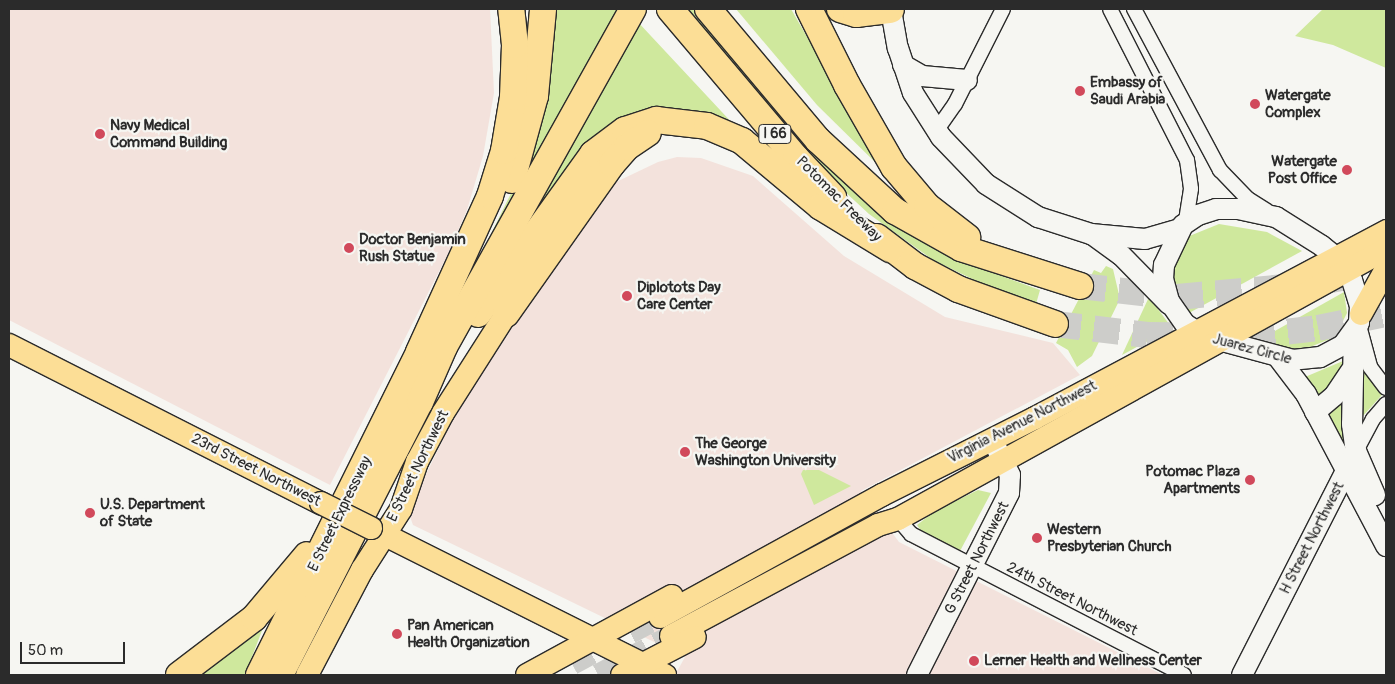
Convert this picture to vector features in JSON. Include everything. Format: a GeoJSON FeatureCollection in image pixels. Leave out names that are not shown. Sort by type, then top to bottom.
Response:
{"type":"FeatureCollection","features":[{"type":"Feature","properties":{"kind":"highway"},"geometry":{"type":"LineString","coordinates":[[420,352],[497,174],[509,125],[514,78],[511,9]]}},
{"type":"Feature","properties":{"kind":"highway"},"geometry":{"type":"LineString","coordinates":[[420,352],[464,280],[513,176],[535,96],[543,9]]}},
{"type":"Feature","properties":{"kind":"highway","name":"Potomac Freeway"},"geometry":{"type":"LineString","coordinates":[[670,9],[796,158],[890,249],[958,289],[1055,324]]}},
{"type":"Feature","properties":{"kind":"highway","name":"Potomac Freeway"},"geometry":{"type":"LineString","coordinates":[[708,9],[818,140],[878,197],[942,240],[1080,286]]}},
{"type":"Feature","properties":{"kind":"highway"},"geometry":{"type":"LineString","coordinates":[[799,9],[847,85]]}},
{"type":"Feature","properties":{"kind":"highway"},"geometry":{"type":"LineString","coordinates":[[809,9],[847,85],[884,151],[927,206],[952,227],[1015,265]]}},
{"type":"Feature","properties":{"kind":"highway"},"geometry":{"type":"LineString","coordinates":[[840,9],[856,14],[890,10]]}},
{"type":"Feature","properties":{"kind":"highway"},"geometry":{"type":"LineString","coordinates":[[420,402],[444,347],[497,248],[632,12]]}},
{"type":"Feature","properties":{"kind":"highway"},"geometry":{"type":"LineString","coordinates":[[420,402],[474,319],[593,154],[612,138],[636,125],[656,120],[691,124],[719,130],[742,141],[821,207],[890,249]]}},
{"type":"Feature","properties":{"kind":"highway"},"geometry":{"type":"LineString","coordinates":[[506,314],[603,176],[627,147],[655,130],[691,124]]}},
{"type":"Feature","properties":{"kind":"highway","name":"E Street Expressway"},"geometry":{"type":"LineString","coordinates":[[259,675],[328,512],[420,352]]}},
{"type":"Feature","properties":{"kind":"highway","name":"E Street Expressway"},"geometry":{"type":"LineString","coordinates":[[280,675],[420,402]]}},
{"type":"Feature","properties":{"kind":"highway"},"geometry":{"type":"LineString","coordinates":[[179,675],[265,607],[328,512]]}},
{"type":"Feature","properties":{"kind":"main road","name":"Virginia Avenue Northwest"},"geometry":{"type":"LineString","coordinates":[[666,626],[878,524],[898,519],[1220,340],[1341,263],[1386,231]]}},
{"type":"Feature","properties":{"kind":"main road","name":"Virginia Avenue Northwest"},"geometry":{"type":"LineString","coordinates":[[666,626],[814,522],[882,494],[1196,332],[1341,263],[1386,249]]}},
{"type":"Feature","properties":{"kind":"main road"},"geometry":{"type":"LineString","coordinates":[[1358,323],[1386,269]]}},
{"type":"Feature","properties":{"kind":"main road","name":"E Street Northwest"},"geometry":{"type":"LineString","coordinates":[[307,675],[377,531],[400,509],[417,462],[446,407],[506,314]]}},
{"type":"Feature","properties":{"kind":"main road","name":"23rd Street Northwest"},"geometry":{"type":"LineString","coordinates":[[9,345],[328,512],[377,531],[657,672]]}},
{"type":"Feature","properties":{"kind":"main road"},"geometry":{"type":"LineString","coordinates":[[528,675],[594,639],[666,626],[657,672],[622,675]]}},
{"type":"Feature","properties":{"kind":"main road"},"geometry":{"type":"LineString","coordinates":[[551,675],[572,664]]}},
{"type":"Feature","properties":{"kind":"street"},"geometry":{"type":"LineString","coordinates":[[936,131],[967,80],[1003,9]]}},
{"type":"Feature","properties":{"kind":"street"},"geometry":{"type":"LineString","coordinates":[[1110,9],[1187,160],[1191,189],[1183,225]]}},
{"type":"Feature","properties":{"kind":"street"},"geometry":{"type":"LineString","coordinates":[[1134,9],[1220,170],[1248,199],[1276,216],[1341,263],[1357,293],[1358,323],[1351,371],[1356,451],[1386,517]]}},
{"type":"Feature","properties":{"kind":"street"},"geometry":{"type":"LineString","coordinates":[[890,10],[903,65],[913,93],[936,131],[969,170],[1012,203],[1052,223],[1091,234],[1144,239],[1183,225],[1204,213],[1224,208],[1276,216]]}},
{"type":"Feature","properties":{"kind":"street"},"geometry":{"type":"LineString","coordinates":[[903,65],[922,76],[967,80]]}},
{"type":"Feature","properties":{"kind":"street","name":"Juarez Circle"},"geometry":{"type":"LineString","coordinates":[[1183,225],[1164,265],[1165,287],[1172,307],[1196,332],[1298,361],[1320,357],[1338,349],[1358,323]]}},
{"type":"Feature","properties":{"kind":"street"},"geometry":{"type":"LineString","coordinates":[[1091,234],[1121,256],[1172,307]]}},
{"type":"Feature","properties":{"kind":"street"},"geometry":{"type":"LineString","coordinates":[[1358,323],[1370,367],[1386,388]]}},
{"type":"Feature","properties":{"kind":"street"},"geometry":{"type":"LineString","coordinates":[[1276,356],[1299,382],[1386,546]]}},
{"type":"Feature","properties":{"kind":"street"},"geometry":{"type":"LineString","coordinates":[[1315,412],[1334,396],[1351,371]]}},
{"type":"Feature","properties":{"kind":"street","name":"H Street Northwest"},"geometry":{"type":"LineString","coordinates":[[1242,675],[1373,419],[1386,404]]}},
{"type":"Feature","properties":{"kind":"street","name":"G Street Northwest"},"geometry":{"type":"LineString","coordinates":[[917,675],[1009,493],[1010,475],[992,438]]}},
{"type":"Feature","properties":{"kind":"street","name":"24th Street Northwest"},"geometry":{"type":"LineString","coordinates":[[898,519],[906,531],[1184,675]]}},
{"type":"Feature","properties":{"kind":"shaded area"},"geometry":{"type":"Polygon","coordinates":[[[9,9],[490,9],[494,93],[483,156],[467,210],[448,254],[330,485],[9,320],[9,9]]]}},
{"type":"Feature","properties":{"kind":"shaded area","name":"The George Washington University"},"geometry":{"type":"Polygon","coordinates":[[[677,157],[701,158],[753,176],[844,256],[945,317],[1053,343],[1080,375],[861,491],[899,542],[1163,675],[675,675],[685,657],[413,525],[408,511],[456,413],[570,240],[614,183],[658,162],[677,157]]]}},
{"type":"Feature","properties":{"kind":"green space"},"geometry":{"type":"Polygon","coordinates":[[[550,9],[623,9],[463,291],[520,175],[550,9]]]}},
{"type":"Feature","properties":{"kind":"green space"},"geometry":{"type":"Polygon","coordinates":[[[685,9],[696,9],[930,242],[985,270],[1040,290],[1036,304],[991,288],[933,260],[869,214],[829,177],[685,9]]]}},
{"type":"Feature","properties":{"kind":"green space"},"geometry":{"type":"Polygon","coordinates":[[[736,9],[791,9],[884,171],[817,105],[736,9]]]}},
{"type":"Feature","properties":{"kind":"green space"},"geometry":{"type":"Polygon","coordinates":[[[1323,9],[1386,9],[1386,68],[1333,45],[1295,36],[1323,9]]]}},
{"type":"Feature","properties":{"kind":"green space"},"geometry":{"type":"Polygon","coordinates":[[[637,21],[735,126],[699,117],[573,170],[506,246],[637,21]]]}},
{"type":"Feature","properties":{"kind":"green space"},"geometry":{"type":"Polygon","coordinates":[[[1219,224],[1267,232],[1302,251],[1189,313],[1178,303],[1171,286],[1171,268],[1187,237],[1219,224]]]}},
{"type":"Feature","properties":{"kind":"green space"},"geometry":{"type":"Polygon","coordinates":[[[1106,266],[1113,269],[1120,299],[1092,356],[1077,367],[1068,350],[1056,343],[1094,270],[1101,273],[1106,266]]]}},
{"type":"Feature","properties":{"kind":"green space"},"geometry":{"type":"Polygon","coordinates":[[[1344,292],[1347,313],[1338,331],[1330,339],[1310,347],[1289,349],[1257,341],[1344,292]]]}},
{"type":"Feature","properties":{"kind":"green space"},"geometry":{"type":"Polygon","coordinates":[[[1149,297],[1172,328],[1122,355],[1149,297]]]}},
{"type":"Feature","properties":{"kind":"green space"},"geometry":{"type":"Polygon","coordinates":[[[1343,361],[1342,370],[1320,400],[1305,377],[1343,361]]]}},
{"type":"Feature","properties":{"kind":"green space"},"geometry":{"type":"Polygon","coordinates":[[[1362,363],[1382,395],[1362,417],[1359,407],[1362,363]]]}},
{"type":"Feature","properties":{"kind":"green space"},"geometry":{"type":"Polygon","coordinates":[[[1342,398],[1345,443],[1344,445],[1326,414],[1342,398]]]}},
{"type":"Feature","properties":{"kind":"green space"},"geometry":{"type":"Polygon","coordinates":[[[803,470],[819,470],[851,486],[814,505],[801,474],[803,470]]]}},
{"type":"Feature","properties":{"kind":"green space"},"geometry":{"type":"Polygon","coordinates":[[[978,490],[991,493],[960,551],[924,535],[917,525],[935,511],[978,490]]]}},
{"type":"Feature","properties":{"kind":"green space"},"geometry":{"type":"Polygon","coordinates":[[[263,628],[245,675],[198,675],[205,669],[263,628]]]}},
{"type":"Feature","properties":{"kind":"tunnel"},"geometry":{"type":"LineString","coordinates":[[1331,280],[1386,269]]}},
{"type":"Feature","properties":{"kind":"tunnel"},"geometry":{"type":"LineString","coordinates":[[1080,286],[1177,297],[1285,287]]}},
{"type":"Feature","properties":{"kind":"tunnel"},"geometry":{"type":"LineString","coordinates":[[1055,324],[1147,335],[1249,336],[1318,328],[1386,314]]}},
{"type":"Feature","properties":{"kind":"tunnel"},"geometry":{"type":"LineString","coordinates":[[572,664],[660,617]]}},
{"type":"Feature","properties":{"kind":"tunnel"},"geometry":{"type":"LineString","coordinates":[[598,675],[671,636]]}},
{"type":"Feature","properties":{"kind":"place","name":"Embassy of Saudi Arabia"},"geometry":{"type":"Point","coordinates":[1080,91]}},
{"type":"Feature","properties":{"kind":"place","name":"Watergate Complex"},"geometry":{"type":"Point","coordinates":[1255,104]}},
{"type":"Feature","properties":{"kind":"place","name":"Navy Medical Command Building"},"geometry":{"type":"Point","coordinates":[100,134]}},
{"type":"Feature","properties":{"kind":"place","name":"Watergate Post Office"},"geometry":{"type":"Point","coordinates":[1347,170]}},
{"type":"Feature","properties":{"kind":"place","name":"Doctor Benjamin Rush Statue"},"geometry":{"type":"Point","coordinates":[349,248]}},
{"type":"Feature","properties":{"kind":"place","name":"Diplotots Day Care Center"},"geometry":{"type":"Point","coordinates":[627,296]}},
{"type":"Feature","properties":{"kind":"place","name":"The George Washington University"},"geometry":{"type":"Point","coordinates":[685,452]}},
{"type":"Feature","properties":{"kind":"place","name":"Potomac Plaza Apartments"},"geometry":{"type":"Point","coordinates":[1250,480]}},
{"type":"Feature","properties":{"kind":"place","name":"U.S. Department of State"},"geometry":{"type":"Point","coordinates":[90,513]}},
{"type":"Feature","properties":{"kind":"place","name":"Western Presbyterian Church"},"geometry":{"type":"Point","coordinates":[1037,538]}},
{"type":"Feature","properties":{"kind":"place","name":"Pan American Health Organization"},"geometry":{"type":"Point","coordinates":[397,634]}},
{"type":"Feature","properties":{"kind":"place","name":"Lerner Health and Wellness Center"},"geometry":{"type":"Point","coordinates":[974,661]}}]}
